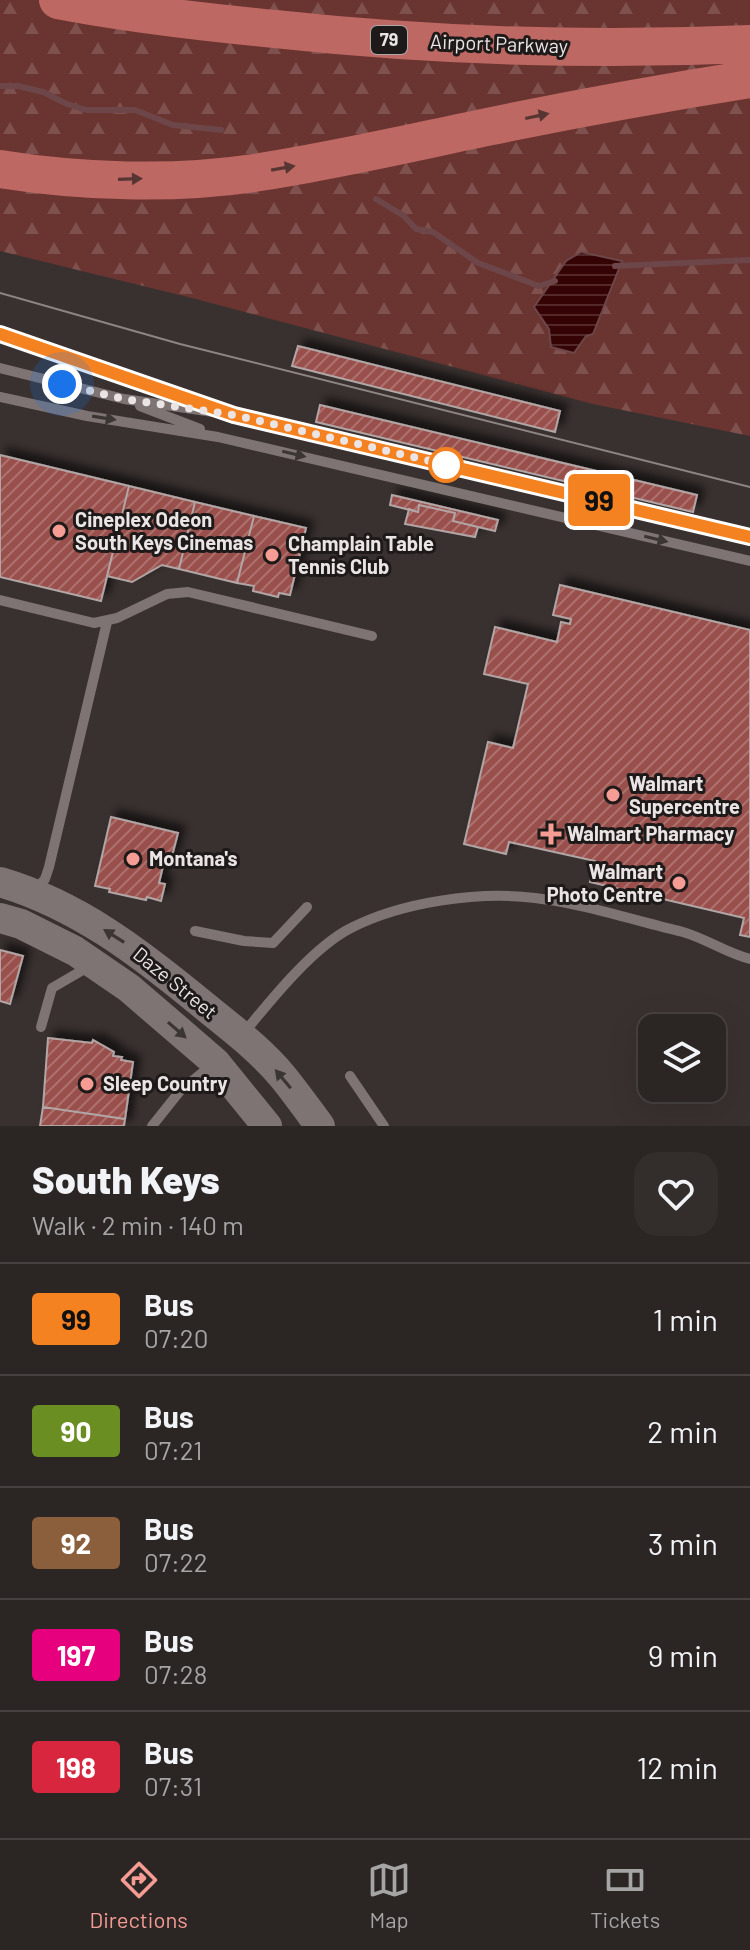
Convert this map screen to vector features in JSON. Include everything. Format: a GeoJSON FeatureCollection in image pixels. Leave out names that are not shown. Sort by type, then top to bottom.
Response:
{"type":"FeatureCollection","features":[{"type":"Feature","properties":{"kind":"highway","name":"Airport Parkway"},"geometry":{"type":"LineString","coordinates":[[58,0],[194,20],[393,40],[605,47],[736,44]]}},
{"type":"Feature","properties":{"kind":"highway"},"geometry":{"type":"LineString","coordinates":[[249,0],[405,23],[736,44]]}},
{"type":"Feature","properties":{"kind":"highway"},"geometry":{"type":"LineString","coordinates":[[0,169],[87,179],[252,173],[593,105],[750,79]]}},
{"type":"Feature","properties":{"kind":"street","name":"Daze Street"},"geometry":{"type":"LineString","coordinates":[[0,882],[35,892],[73,910],[138,952],[241,1036],[281,1075],[320,1126]]}},
{"type":"Feature","properties":{"kind":"street"},"geometry":{"type":"LineString","coordinates":[[10,921],[35,892]]}},
{"type":"Feature","properties":{"kind":"street","name":"Daze Street"},"geometry":{"type":"LineString","coordinates":[[10,921],[75,951],[129,988],[215,1062],[267,1126]]}},
{"type":"Feature","properties":{"kind":"street"},"geometry":{"type":"LineString","coordinates":[[215,1062],[241,1036]]}},
{"type":"Feature","properties":{"kind":"lane"},"geometry":{"type":"LineString","coordinates":[[0,334],[234,415]]}},
{"type":"Feature","properties":{"kind":"lane"},"geometry":{"type":"LineString","coordinates":[[0,368],[124,399],[234,415],[750,537]]}},
{"type":"Feature","properties":{"kind":"lane"},"geometry":{"type":"LineString","coordinates":[[0,397],[87,416],[218,437],[750,561]]}},
{"type":"Feature","properties":{"kind":"lane"},"geometry":{"type":"LineString","coordinates":[[124,399],[218,437]]}},
{"type":"Feature","properties":{"kind":"lane"},"geometry":{"type":"LineString","coordinates":[[0,600],[94,623],[107,622],[167,594],[188,592],[372,636]]}},
{"type":"Feature","properties":{"kind":"lane"},"geometry":{"type":"LineString","coordinates":[[35,892],[49,867],[107,622]]}},
{"type":"Feature","properties":{"kind":"lane"},"geometry":{"type":"LineString","coordinates":[[241,1036],[325,946],[350,928],[433,900],[536,898],[683,932],[704,939],[728,954],[750,959]]}},
{"type":"Feature","properties":{"kind":"lane"},"geometry":{"type":"LineString","coordinates":[[195,931],[244,941],[273,943],[307,907]]}},
{"type":"Feature","properties":{"kind":"lane"},"geometry":{"type":"LineString","coordinates":[[41,1027],[52,988],[93,963]]}},
{"type":"Feature","properties":{"kind":"lane"},"geometry":{"type":"LineString","coordinates":[[152,1126],[180,1091],[215,1062]]}},
{"type":"Feature","properties":{"kind":"lane"},"geometry":{"type":"LineString","coordinates":[[350,1076],[384,1126]]}},
{"type":"Feature","properties":{"kind":"green space"},"geometry":{"type":"Polygon","coordinates":[[[0,0],[750,0],[750,436],[593,404],[192,298],[0,251],[0,0]],[[549,329],[551,347],[574,353],[586,336],[549,329]]]}},
{"type":"Feature","properties":{"kind":"shaded area"},"geometry":{"type":"Polygon","coordinates":[[[581,252],[622,261],[593,334],[586,336],[574,353],[551,347],[549,329],[534,307],[566,261],[581,252]]]}},
{"type":"Feature","properties":{"kind":"building"},"geometry":{"type":"Polygon","coordinates":[[[298,346],[560,411],[555,432],[292,366],[298,346]]]}},
{"type":"Feature","properties":{"kind":"building"},"geometry":{"type":"Polygon","coordinates":[[[320,405],[697,495],[693,512],[316,422],[320,405]]]}},
{"type":"Feature","properties":{"kind":"building","name":"Cineplex Odeon South Keys Cinemas"},"geometry":{"type":"Polygon","coordinates":[[[0,455],[129,486],[101,601],[0,577],[0,455]]]}},
{"type":"Feature","properties":{"kind":"building"},"geometry":{"type":"Polygon","coordinates":[[[129,486],[195,502],[179,569],[162,565],[132,582],[107,576],[129,486]]]}},
{"type":"Feature","properties":{"kind":"building"},"geometry":{"type":"Polygon","coordinates":[[[392,495],[498,520],[495,531],[453,521],[455,513],[419,505],[418,512],[390,505],[392,495]]]}},
{"type":"Feature","properties":{"kind":"building"},"geometry":{"type":"Polygon","coordinates":[[[195,502],[254,516],[237,583],[179,569],[195,502]]]}},
{"type":"Feature","properties":{"kind":"building"},"geometry":{"type":"Polygon","coordinates":[[[419,505],[455,513],[453,521],[478,527],[475,537],[405,524],[409,509],[418,512],[419,505]]]}},
{"type":"Feature","properties":{"kind":"building","name":"Champlain Table Tennis Club"},"geometry":{"type":"Polygon","coordinates":[[[254,516],[306,528],[290,595],[279,593],[278,597],[253,591],[254,586],[237,583],[254,516]]]}},
{"type":"Feature","properties":{"kind":"building","name":"Walmart Supercentre"},"geometry":{"type":"Polygon","coordinates":[[[560,585],[750,630],[750,937],[740,935],[744,918],[590,882],[595,861],[509,842],[506,854],[464,844],[488,742],[513,748],[528,684],[484,674],[495,627],[557,642],[561,622],[570,624],[571,619],[553,615],[560,585]]]}},
{"type":"Feature","properties":{"kind":"building","name":"Montana's"},"geometry":{"type":"Polygon","coordinates":[[[111,817],[178,833],[171,860],[165,858],[159,883],[165,884],[161,901],[109,892],[110,889],[95,886],[111,817]]]}},
{"type":"Feature","properties":{"kind":"building"},"geometry":{"type":"Polygon","coordinates":[[[0,950],[23,956],[10,1004],[0,1001],[0,950]]]}},
{"type":"Feature","properties":{"kind":"building","name":"Sleep Country"},"geometry":{"type":"Polygon","coordinates":[[[48,1038],[92,1043],[93,1040],[114,1052],[113,1056],[133,1062],[125,1119],[43,1107],[48,1038]]]}},
{"type":"Feature","properties":{"kind":"building"},"geometry":{"type":"Polygon","coordinates":[[[43,1107],[125,1119],[124,1126],[40,1126],[43,1107]]]}},
{"type":"Feature","properties":{"kind":"waterway"},"geometry":{"type":"LineString","coordinates":[[0,86],[18,86],[43,92],[86,110],[135,110],[173,125],[221,130]]}},
{"type":"Feature","properties":{"kind":"waterway"},"geometry":{"type":"LineString","coordinates":[[376,199],[404,216],[416,229],[433,232],[478,263],[539,286],[555,281]]}},
{"type":"Feature","properties":{"kind":"waterway"},"geometry":{"type":"LineString","coordinates":[[615,266],[750,260]]}},
{"type":"Feature","properties":{"kind":"tram line"},"geometry":{"type":"LineString","coordinates":[[0,293],[180,344],[750,487]]}},
{"type":"Feature","properties":{"kind":"bus line","name":"99"},"geometry":{"type":"LineString","coordinates":[[0,334],[234,415],[750,537]]}},
{"type":"Feature","properties":{"kind":"place","name":"Cineplex Odeon South Keys Cinemas"},"geometry":{"type":"Point","coordinates":[59,531]}},
{"type":"Feature","properties":{"kind":"place","name":"Champlain Table Tennis Club"},"geometry":{"type":"Point","coordinates":[272,555]}},
{"type":"Feature","properties":{"kind":"place","name":"Walmart Supercentre"},"geometry":{"type":"Point","coordinates":[613,795]}},
{"type":"Feature","properties":{"kind":"place","name":"Walmart Pharmacy"},"geometry":{"type":"Point","coordinates":[551,834]}},
{"type":"Feature","properties":{"kind":"place","name":"Montana's"},"geometry":{"type":"Point","coordinates":[133,859]}},
{"type":"Feature","properties":{"kind":"place","name":"Walmart Photo Centre"},"geometry":{"type":"Point","coordinates":[679,883]}},
{"type":"Feature","properties":{"kind":"place","name":"Sleep Country"},"geometry":{"type":"Point","coordinates":[87,1084]}},
{"type":"Feature","properties":{"kind":"route"},"geometry":{"type":"LineString","coordinates":[[62,384],[124,399],[234,415],[456,467],[446,465]]}}]}
